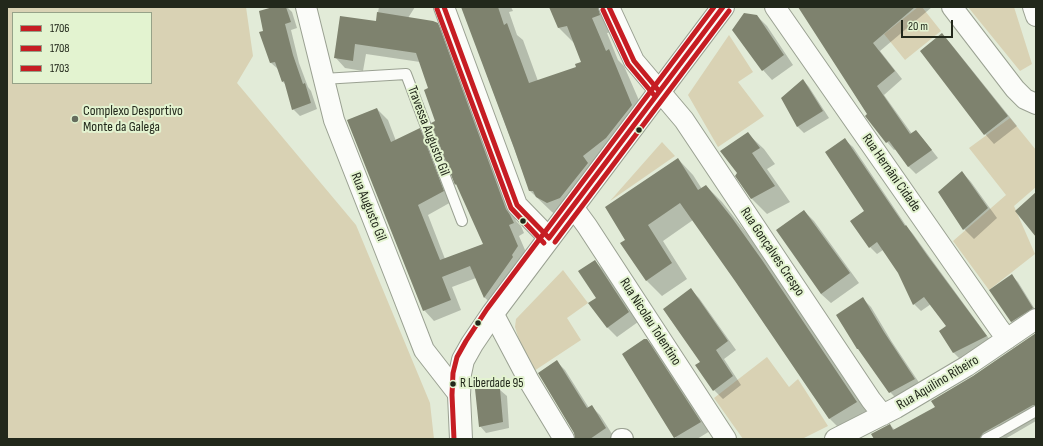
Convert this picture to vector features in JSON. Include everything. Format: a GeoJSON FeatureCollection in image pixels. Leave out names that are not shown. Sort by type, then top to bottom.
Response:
{"type":"FeatureCollection","features":[{"type":"Feature","properties":{"kind":"street","name":"Rua Augusto Gil"},"geometry":{"type":"LineString","coordinates":[[306,7],[334,120],[424,350],[459,395]]}},
{"type":"Feature","properties":{"kind":"street"},"geometry":{"type":"LineString","coordinates":[[444,7],[517,205],[550,238]]}},
{"type":"Feature","properties":{"kind":"street","name":"Rua Gonçalves Crespo"},"geometry":{"type":"LineString","coordinates":[[609,7],[634,61],[684,120],[871,400],[883,415]]}},
{"type":"Feature","properties":{"kind":"street"},"geometry":{"type":"LineString","coordinates":[[461,439],[459,395],[460,374],[463,360],[472,344],[493,313],[722,7]]}},
{"type":"Feature","properties":{"kind":"street","name":"Rua Hernâni Cidade"},"geometry":{"type":"LineString","coordinates":[[775,7],[1007,339]]}},
{"type":"Feature","properties":{"kind":"street"},"geometry":{"type":"LineString","coordinates":[[952,7],[1016,89],[1025,99],[1036,104]]}},
{"type":"Feature","properties":{"kind":"street"},"geometry":{"type":"LineString","coordinates":[[1033,7],[1036,16]]}},
{"type":"Feature","properties":{"kind":"street","name":"Rua Nicolau Tolentino"},"geometry":{"type":"LineString","coordinates":[[573,206],[726,439]]}},
{"type":"Feature","properties":{"kind":"street"},"geometry":{"type":"LineString","coordinates":[[493,313],[529,381],[564,439]]}},
{"type":"Feature","properties":{"kind":"street","name":"Rua Aquilino Ribeiro"},"geometry":{"type":"LineString","coordinates":[[835,439],[896,408],[967,366],[1036,319]]}},
{"type":"Feature","properties":{"kind":"lane","name":"Travessa Augusto Gil"},"geometry":{"type":"LineString","coordinates":[[323,79],[406,74],[462,221]]}},
{"type":"Feature","properties":{"kind":"lane"},"geometry":{"type":"LineString","coordinates":[[986,439],[1036,411]]}},
{"type":"Feature","properties":{"kind":"shaded area"},"geometry":{"type":"Polygon","coordinates":[[[7,7],[246,7],[253,56],[237,83],[356,225],[430,403],[434,439],[7,439],[7,7]]]}},
{"type":"Feature","properties":{"kind":"shaded area"},"geometry":{"type":"Polygon","coordinates":[[[918,7],[922,7],[941,31],[905,60],[884,34],[918,7]]]}},
{"type":"Feature","properties":{"kind":"shaded area"},"geometry":{"type":"Polygon","coordinates":[[[968,7],[1014,7],[1032,64],[1020,71],[968,7]]]}},
{"type":"Feature","properties":{"kind":"shaded area"},"geometry":{"type":"Polygon","coordinates":[[[729,35],[753,72],[738,82],[764,116],[718,147],[688,95],[729,35]]]}},
{"type":"Feature","properties":{"kind":"shaded area"},"geometry":{"type":"Polygon","coordinates":[[[1010,118],[1036,150],[1036,187],[1014,206],[1035,254],[989,290],[953,241],[1006,195],[969,148],[1010,118]]]}},
{"type":"Feature","properties":{"kind":"shaded area"},"geometry":{"type":"Polygon","coordinates":[[[662,142],[675,156],[610,201],[662,142]]]}},
{"type":"Feature","properties":{"kind":"shaded area"},"geometry":{"type":"Polygon","coordinates":[[[563,270],[588,303],[567,318],[581,340],[534,371],[519,340],[515,327],[516,319],[563,270]]]}},
{"type":"Feature","properties":{"kind":"shaded area"},"geometry":{"type":"Polygon","coordinates":[[[767,357],[789,387],[798,379],[828,426],[802,439],[743,439],[714,398],[767,357]]]}},
{"type":"Feature","properties":{"kind":"building"},"geometry":{"type":"Polygon","coordinates":[[[273,7],[286,7],[291,22],[285,24],[293,55],[303,84],[305,83],[311,103],[292,110],[284,81],[282,82],[275,62],[270,63],[259,32],[263,31],[259,11],[273,7]]]}},
{"type":"Feature","properties":{"kind":"building"},"geometry":{"type":"Polygon","coordinates":[[[461,7],[498,7],[504,25],[507,23],[529,83],[576,67],[575,64],[581,62],[567,26],[558,28],[549,7],[598,7],[600,15],[592,18],[606,51],[609,49],[632,105],[606,138],[583,156],[588,163],[560,198],[547,203],[536,197],[533,191],[529,191],[461,7]]]}},
{"type":"Feature","properties":{"kind":"building"},"geometry":{"type":"Polygon","coordinates":[[[798,7],[915,7],[873,43],[895,71],[877,86],[910,134],[916,130],[932,150],[908,167],[889,141],[886,143],[865,116],[867,114],[798,7]]]}},
{"type":"Feature","properties":{"kind":"building"},"geometry":{"type":"Polygon","coordinates":[[[377,12],[438,23],[506,209],[514,223],[509,225],[518,246],[512,255],[513,257],[484,298],[470,266],[442,277],[451,300],[423,311],[347,120],[377,108],[391,142],[420,128],[444,191],[418,205],[440,260],[483,244],[456,184],[455,185],[431,123],[435,121],[424,90],[428,88],[416,53],[355,44],[353,61],[334,58],[340,16],[376,21],[377,12]]]}},
{"type":"Feature","properties":{"kind":"building"},"geometry":{"type":"Polygon","coordinates":[[[744,13],[757,15],[784,55],[762,71],[732,30],[744,13]]]}},
{"type":"Feature","properties":{"kind":"building"},"geometry":{"type":"Polygon","coordinates":[[[942,33],[1008,116],[984,135],[920,51],[942,33]]]}},
{"type":"Feature","properties":{"kind":"building"},"geometry":{"type":"Polygon","coordinates":[[[803,79],[823,111],[797,127],[781,98],[803,79]]]}},
{"type":"Feature","properties":{"kind":"building"},"geometry":{"type":"Polygon","coordinates":[[[748,132],[760,148],[752,153],[775,186],[751,199],[735,176],[737,173],[720,151],[748,132]]]}},
{"type":"Feature","properties":{"kind":"building"},"geometry":{"type":"Polygon","coordinates":[[[845,138],[905,226],[906,225],[987,336],[953,353],[939,331],[946,326],[924,297],[913,305],[898,273],[877,242],[869,248],[850,221],[864,211],[825,152],[845,138]]]}},
{"type":"Feature","properties":{"kind":"building"},"geometry":{"type":"Polygon","coordinates":[[[678,158],[698,190],[706,185],[732,218],[762,260],[857,402],[829,419],[680,203],[648,225],[672,263],[646,281],[620,243],[625,240],[605,207],[678,158]]]}},
{"type":"Feature","properties":{"kind":"building"},"geometry":{"type":"Polygon","coordinates":[[[962,171],[988,208],[963,230],[938,192],[962,171]]]}},
{"type":"Feature","properties":{"kind":"building"},"geometry":{"type":"Polygon","coordinates":[[[1036,192],[1036,237],[1015,211],[1036,192]]]}},
{"type":"Feature","properties":{"kind":"building"},"geometry":{"type":"Polygon","coordinates":[[[804,210],[850,273],[821,294],[776,230],[804,210]]]}},
{"type":"Feature","properties":{"kind":"building"},"geometry":{"type":"Polygon","coordinates":[[[595,260],[629,312],[607,328],[588,303],[596,298],[578,271],[595,260]]]}},
{"type":"Feature","properties":{"kind":"building"},"geometry":{"type":"Polygon","coordinates":[[[1012,274],[1033,308],[1011,322],[989,290],[1012,274]]]}},
{"type":"Feature","properties":{"kind":"building"},"geometry":{"type":"Polygon","coordinates":[[[691,288],[728,341],[716,350],[733,376],[713,391],[695,365],[700,362],[663,309],[691,288]]]}},
{"type":"Feature","properties":{"kind":"building"},"geometry":{"type":"Polygon","coordinates":[[[863,297],[915,379],[889,393],[857,349],[836,315],[863,297]]]}},
{"type":"Feature","properties":{"kind":"building"},"geometry":{"type":"Polygon","coordinates":[[[1036,333],[1036,405],[1033,405],[983,433],[979,439],[874,439],[871,434],[890,424],[893,430],[935,407],[931,401],[973,376],[1036,333]]]}},
{"type":"Feature","properties":{"kind":"building"},"geometry":{"type":"Polygon","coordinates":[[[644,339],[647,339],[701,422],[674,438],[622,354],[644,339]]]}},
{"type":"Feature","properties":{"kind":"building"},"geometry":{"type":"Polygon","coordinates":[[[557,360],[587,408],[592,405],[606,428],[590,439],[575,439],[574,433],[538,373],[557,360]]]}},
{"type":"Feature","properties":{"kind":"building"},"geometry":{"type":"Polygon","coordinates":[[[475,389],[500,389],[503,422],[479,427],[475,389]]]}},
{"type":"Feature","properties":{"kind":"transit line","name":"1706"},"geometry":{"type":"LineString","coordinates":[[444,7],[517,205],[549,238]]}},
{"type":"Feature","properties":{"kind":"transit line","name":"1706"},"geometry":{"type":"LineString","coordinates":[[609,7],[634,61],[659,91]]}},
{"type":"Feature","properties":{"kind":"transit line","name":"1703"},"geometry":{"type":"LineString","coordinates":[[454,439],[452,395],[453,373],[457,357],[466,341],[487,309],[714,7]]}},
{"type":"Feature","properties":{"kind":"transit line","name":"1706"},"geometry":{"type":"LineString","coordinates":[[549,238],[723,7]]}},
{"type":"Feature","properties":{"kind":"transit line","name":"1708"},"geometry":{"type":"LineString","coordinates":[[437,9],[511,208],[544,243]]}},
{"type":"Feature","properties":{"kind":"transit line","name":"1708"},"geometry":{"type":"LineString","coordinates":[[603,10],[628,64],[654,95]]}},
{"type":"Feature","properties":{"kind":"transit line","name":"1708"},"geometry":{"type":"LineString","coordinates":[[555,242],[729,11]]}},
{"type":"Feature","properties":{"kind":"place","name":"Complexo Desportivo Monte da Galega"},"geometry":{"type":"Point","coordinates":[75,119]}},
{"type":"Feature","properties":{"kind":"place","name":"R Liberdade 95"},"geometry":{"type":"Point","coordinates":[453,384]}}]}
